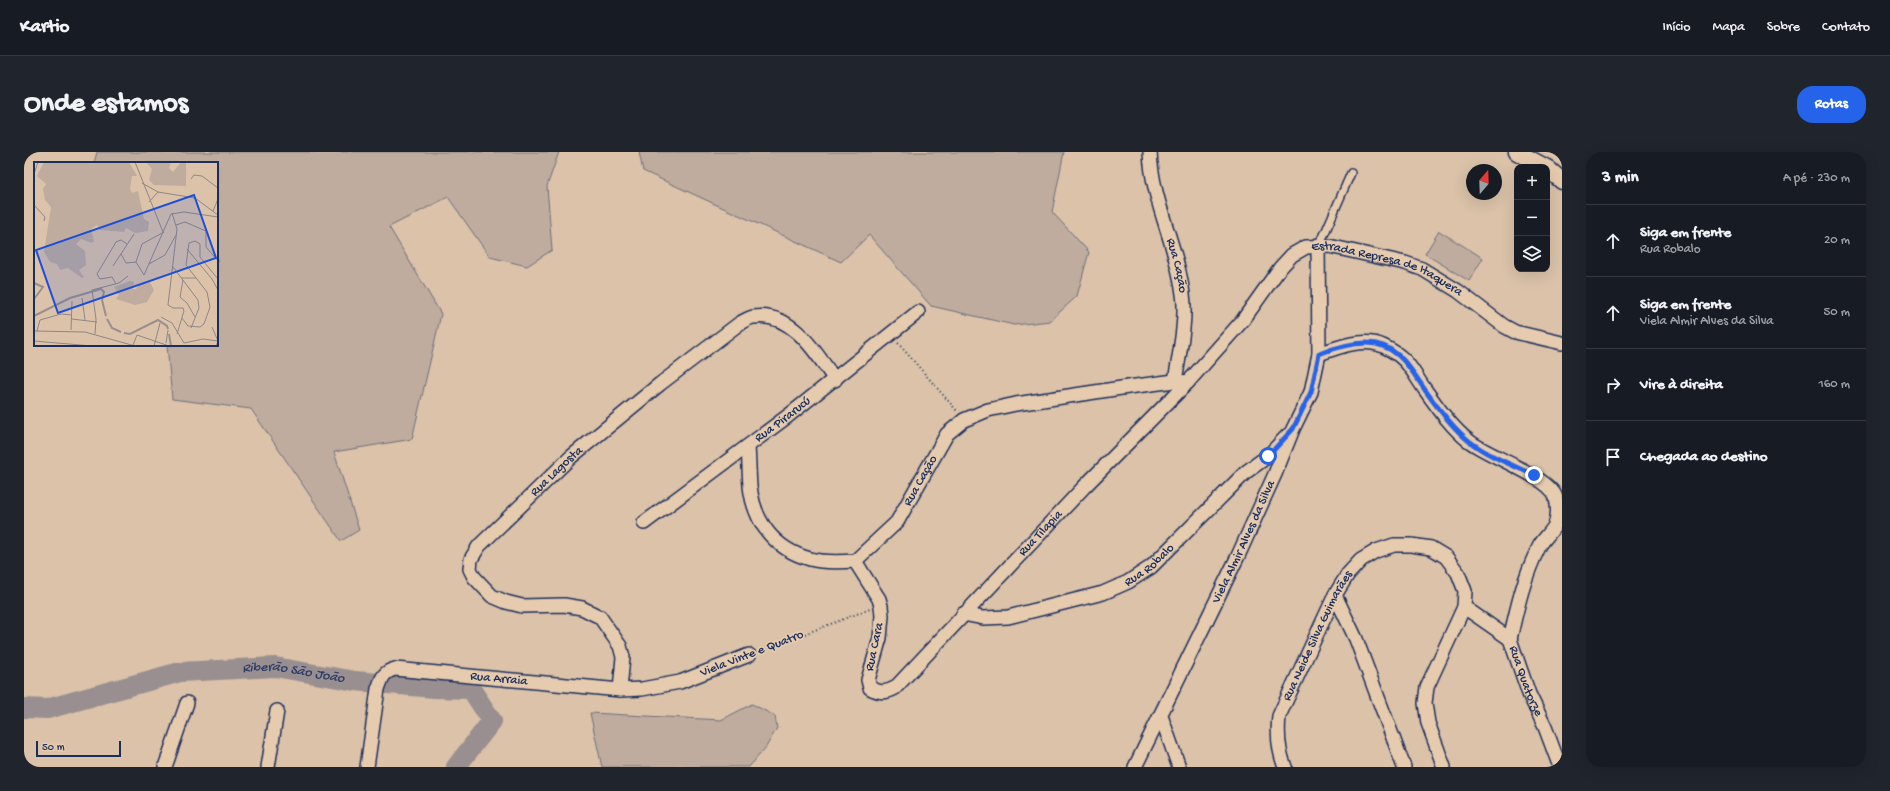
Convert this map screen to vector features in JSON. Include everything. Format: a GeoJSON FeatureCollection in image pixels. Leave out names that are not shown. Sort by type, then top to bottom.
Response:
{"type":"FeatureCollection","features":[{"type":"Feature","properties":{"kind":"street","name":"Rua Cação"},"geometry":{"type":"LineString","coordinates":[[1150,152],[1154,190],[1179,268],[1184,296],[1182,338],[1174,381]]}},
{"type":"Feature","properties":{"kind":"street"},"geometry":{"type":"LineString","coordinates":[[1517,152],[1540,164]]}},
{"type":"Feature","properties":{"kind":"street"},"geometry":{"type":"LineString","coordinates":[[1550,170],[1562,181]]}},
{"type":"Feature","properties":{"kind":"street","name":"Estrada Represa de Itaquera"},"geometry":{"type":"LineString","coordinates":[[1188,382],[1243,320],[1280,268],[1292,255],[1306,247],[1318,245],[1330,246],[1405,263],[1422,269],[1458,291],[1504,326],[1515,332],[1562,343]]}},
{"type":"Feature","properties":{"kind":"street","name":"Viela Almir Alves da Silva"},"geometry":{"type":"LineString","coordinates":[[1135,767],[1241,550],[1275,474],[1293,429],[1311,392],[1319,354],[1318,245]]}},
{"type":"Feature","properties":{"kind":"street","name":"Rua Pirarucú"},"geometry":{"type":"LineString","coordinates":[[644,523],[748,447],[835,380],[918,312]]}},
{"type":"Feature","properties":{"kind":"street","name":"Rua Lagosta"},"geometry":{"type":"LineString","coordinates":[[620,690],[623,657],[620,646],[600,617],[582,608],[564,604],[522,606],[506,602],[492,596],[474,577],[470,569],[471,559],[479,546],[571,457],[660,384],[740,323],[754,316],[775,318],[790,326],[814,348],[835,380]]}},
{"type":"Feature","properties":{"kind":"street"},"geometry":{"type":"LineString","coordinates":[[1319,354],[1346,345],[1366,343],[1381,345],[1400,354],[1410,365],[1434,402],[1468,441],[1487,453],[1534,475],[1548,486],[1556,496],[1558,525],[1540,546],[1532,562],[1520,597],[1510,640],[1464,608],[1427,687],[1425,703],[1428,723],[1444,767]]}},
{"type":"Feature","properties":{"kind":"street","name":"Rua Cação"},"geometry":{"type":"LineString","coordinates":[[855,562],[896,522],[947,434],[964,420],[988,410],[1016,404],[1174,381],[1188,382]]}},
{"type":"Feature","properties":{"kind":"street","name":"Rua Tilapia"},"geometry":{"type":"LineString","coordinates":[[895,688],[1084,487],[1188,382]]}},
{"type":"Feature","properties":{"kind":"street","name":"Rua Robalo"},"geometry":{"type":"LineString","coordinates":[[963,614],[982,618],[1008,617],[1103,593],[1128,582],[1151,567],[1246,472],[1268,456],[1293,429]]}},
{"type":"Feature","properties":{"kind":"street"},"geometry":{"type":"LineString","coordinates":[[748,447],[750,487],[756,510],[767,533],[785,548],[810,559],[855,562]]}},
{"type":"Feature","properties":{"kind":"street","name":"Rua Neide Silva Guimarães"},"geometry":{"type":"LineString","coordinates":[[1285,767],[1280,754],[1277,734],[1279,716],[1335,595],[1348,574],[1361,560],[1376,551],[1394,545],[1411,545],[1431,548],[1446,557],[1458,573],[1465,591],[1464,608]]}},
{"type":"Feature","properties":{"kind":"street","name":"Rua Cara"},"geometry":{"type":"LineString","coordinates":[[855,562],[879,598],[881,606],[882,616],[880,638],[868,680],[870,688],[879,692],[888,692],[895,688]]}},
{"type":"Feature","properties":{"kind":"street"},"geometry":{"type":"LineString","coordinates":[[1335,595],[1356,639],[1404,767]]}},
{"type":"Feature","properties":{"kind":"street","name":"Rua Quatorze"},"geometry":{"type":"LineString","coordinates":[[1510,640],[1528,694],[1545,727],[1560,767]]}},
{"type":"Feature","properties":{"kind":"street","name":"Viela Vinte e Quatro"},"geometry":{"type":"LineString","coordinates":[[620,690],[642,689],[680,682],[749,655]]}},
{"type":"Feature","properties":{"kind":"street","name":"Rua Arraia"},"geometry":{"type":"LineString","coordinates":[[367,767],[375,702],[382,677],[386,671],[400,669],[620,690]]}},
{"type":"Feature","properties":{"kind":"street"},"geometry":{"type":"LineString","coordinates":[[165,767],[187,703]]}},
{"type":"Feature","properties":{"kind":"street"},"geometry":{"type":"LineString","coordinates":[[268,767],[277,711]]}},
{"type":"Feature","properties":{"kind":"street"},"geometry":{"type":"LineString","coordinates":[[1161,716],[1180,767]]}},
{"type":"Feature","properties":{"kind":"lane"},"geometry":{"type":"LineString","coordinates":[[1318,245],[1324,235],[1351,173]]}},
{"type":"Feature","properties":{"kind":"path"},"geometry":{"type":"LineString","coordinates":[[891,335],[964,420]]}},
{"type":"Feature","properties":{"kind":"path","name":"Viela Vinte e Quatro"},"geometry":{"type":"LineString","coordinates":[[749,655],[881,606]]}},
{"type":"Feature","properties":{"kind":"shaded area"},"geometry":{"type":"Polygon","coordinates":[[[97,152],[559,152],[547,186],[552,250],[527,266],[490,257],[448,197],[389,227],[441,314],[412,439],[334,452],[359,530],[341,541],[251,409],[172,399],[167,346],[218,346],[218,162],[94,162],[97,152]]]}},
{"type":"Feature","properties":{"kind":"shaded area"},"geometry":{"type":"Polygon","coordinates":[[[639,152],[1064,152],[1052,212],[1089,252],[1077,296],[1050,321],[1014,325],[931,306],[869,235],[841,262],[643,171],[639,152]]]}},
{"type":"Feature","properties":{"kind":"shaded area"},"geometry":{"type":"Polygon","coordinates":[[[1439,231],[1483,258],[1469,281],[1425,254],[1439,231]]]}},
{"type":"Feature","properties":{"kind":"shaded area"},"geometry":{"type":"Polygon","coordinates":[[[752,704],[775,716],[777,728],[766,747],[749,767],[602,767],[590,713],[721,720],[752,704]]]}},
{"type":"Feature","properties":{"kind":"waterway","name":"Riberão São João"},"geometry":{"type":"LineString","coordinates":[[24,708],[47,709],[180,672],[275,667],[355,681],[434,688],[471,689],[492,721],[456,767]]}},
{"type":"Feature","properties":{"kind":"route"},"geometry":{"type":"LineString","coordinates":[[1268,456],[1293,429],[1311,392],[1319,354],[1346,345],[1366,343],[1381,345],[1400,354],[1410,365],[1426,391],[1443,413],[1468,441],[1487,453],[1534,475]]}}]}
